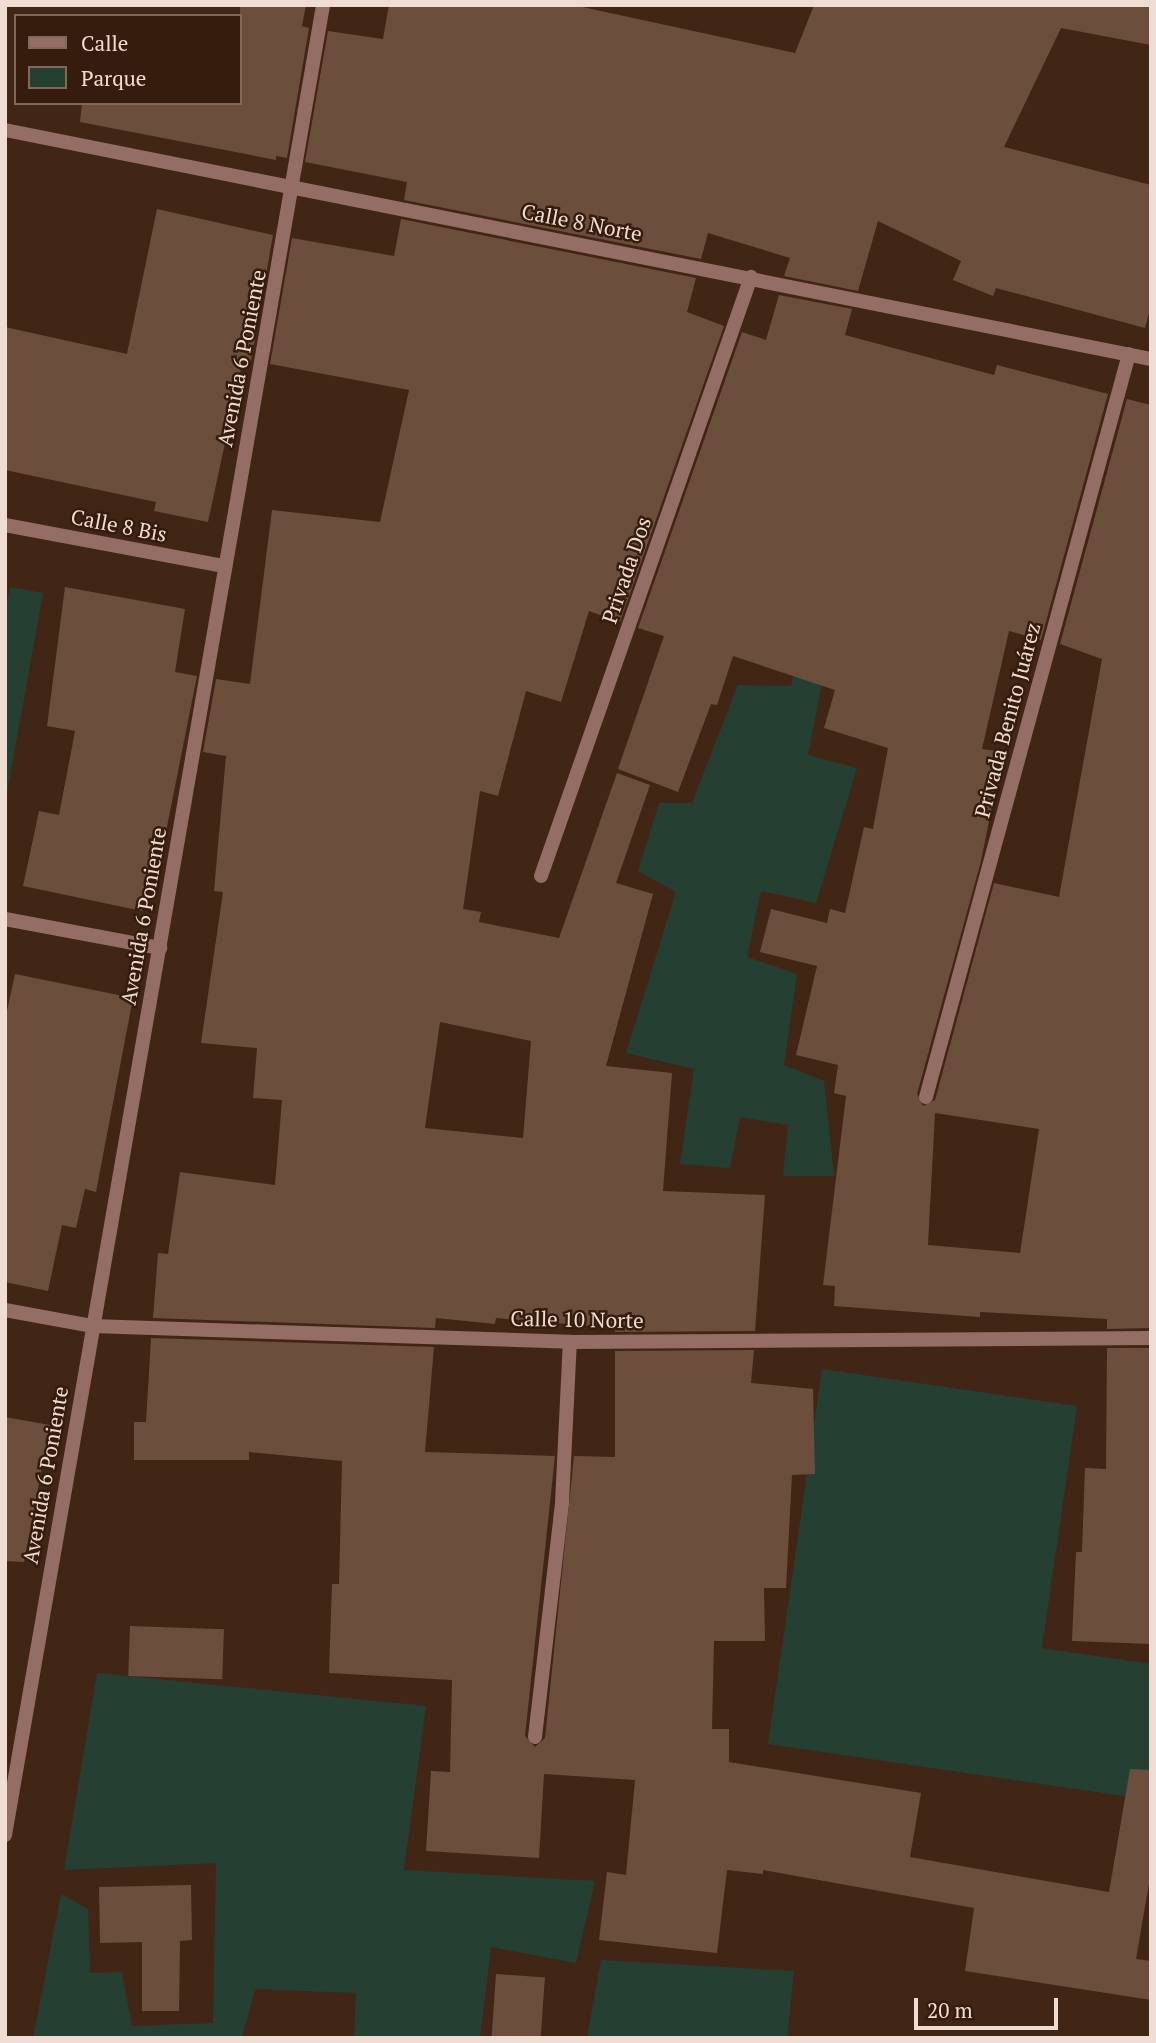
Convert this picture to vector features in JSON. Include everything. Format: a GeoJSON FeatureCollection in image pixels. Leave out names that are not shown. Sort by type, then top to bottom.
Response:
{"type":"FeatureCollection","features":[{"type":"Feature","properties":{"kind":"street","name":"Avenida 6 Poniente"},"geometry":{"type":"LineString","coordinates":[[5,1835],[224,566],[295,186],[323,5]]}},
{"type":"Feature","properties":{"kind":"street","name":"Calle 8 Norte"},"geometry":{"type":"LineString","coordinates":[[5,130],[1151,359]]}},
{"type":"Feature","properties":{"kind":"street","name":"Privada Dos"},"geometry":{"type":"LineString","coordinates":[[541,876],[751,278]]}},
{"type":"Feature","properties":{"kind":"street","name":"Privada Benito Juárez"},"geometry":{"type":"LineString","coordinates":[[926,1097],[1129,354]]}},
{"type":"Feature","properties":{"kind":"street","name":"Calle 8 Bis"},"geometry":{"type":"LineString","coordinates":[[5,524],[224,566]]}},
{"type":"Feature","properties":{"kind":"street"},"geometry":{"type":"LineString","coordinates":[[5,919],[160,948]]}},
{"type":"Feature","properties":{"kind":"street","name":"Calle 10 Norte"},"geometry":{"type":"LineString","coordinates":[[5,1310],[92,1326],[570,1342],[1151,1338]]}},
{"type":"Feature","properties":{"kind":"street"},"geometry":{"type":"LineString","coordinates":[[535,1738],[562,1503],[570,1342]]}},
{"type":"Feature","properties":{"kind":"green space"},"geometry":{"type":"Polygon","coordinates":[[[10,587],[43,593],[5,804],[5,613],[10,587]]]}},
{"type":"Feature","properties":{"kind":"green space"},"geometry":{"type":"Polygon","coordinates":[[[810,608],[836,611],[808,755],[857,768],[816,903],[761,891],[747,957],[797,974],[784,1065],[824,1081],[834,1176],[783,1176],[788,1125],[740,1117],[730,1168],[680,1164],[694,1069],[626,1053],[676,892],[638,871],[659,803],[692,803],[738,685],[791,686],[810,608]]]}},
{"type":"Feature","properties":{"kind":"green space"},"geometry":{"type":"Polygon","coordinates":[[[822,1369],[1077,1406],[1042,1648],[1151,1664],[1151,1800],[768,1744],[822,1369]]]}},
{"type":"Feature","properties":{"kind":"green space"},"geometry":{"type":"Polygon","coordinates":[[[97,1673],[426,1706],[404,1870],[595,1881],[576,1963],[491,1947],[480,2038],[354,2038],[356,1993],[255,1989],[242,2038],[33,2038],[61,1894],[88,1909],[90,1973],[122,1972],[132,2026],[213,2023],[216,1863],[64,1870],[97,1673]]]}},
{"type":"Feature","properties":{"kind":"green space"},"geometry":{"type":"Polygon","coordinates":[[[601,1960],[794,1971],[787,2038],[587,2038],[601,1960]]]}},
{"type":"Feature","properties":{"kind":"building"},"geometry":{"type":"Polygon","coordinates":[[[240,5],[306,5],[302,26],[309,28],[287,158],[276,156],[276,160],[80,122],[82,105],[242,105],[240,5]]]}},
{"type":"Feature","properties":{"kind":"building"},"geometry":{"type":"Polygon","coordinates":[[[389,5],[573,5],[795,53],[814,5],[1151,5],[1151,45],[1061,28],[1004,147],[1151,185],[1151,305],[1145,328],[996,288],[993,296],[953,280],[961,261],[878,221],[858,291],[784,276],[790,258],[708,233],[701,259],[404,200],[407,182],[305,162],[328,31],[383,39],[389,5]]]}},
{"type":"Feature","properties":{"kind":"building"},"geometry":{"type":"Polygon","coordinates":[[[157,209],[273,235],[251,361],[243,359],[208,522],[154,511],[156,502],[5,470],[5,327],[127,354],[157,209]]]}},
{"type":"Feature","properties":{"kind":"building"},"geometry":{"type":"Polygon","coordinates":[[[401,219],[696,278],[687,312],[724,326],[620,622],[589,611],[561,702],[526,691],[498,796],[480,791],[463,909],[481,912],[479,922],[559,938],[617,773],[650,785],[616,883],[653,894],[606,1066],[672,1073],[663,1191],[765,1195],[755,1331],[615,1332],[615,1328],[496,1318],[495,1324],[436,1318],[435,1328],[153,1318],[158,1253],[168,1254],[180,1172],[275,1185],[282,1100],[253,1098],[257,1048],[201,1043],[223,892],[214,891],[226,756],[203,752],[216,679],[250,684],[272,510],[380,522],[409,390],[270,364],[292,238],[394,256],[401,219]],[[440,1022],[425,1128],[523,1138],[531,1041],[440,1022]]]}},
{"type":"Feature","properties":{"kind":"building"},"geometry":{"type":"Polygon","coordinates":[[[779,295],[852,309],[845,335],[994,375],[997,365],[1108,394],[1041,640],[1009,631],[982,749],[1003,752],[981,861],[917,1094],[923,1106],[935,1100],[994,883],[1059,897],[1102,659],[1060,644],[1127,399],[1151,405],[1151,1328],[1107,1329],[1107,1319],[980,1312],[980,1317],[834,1306],[835,1286],[823,1285],[846,1096],[834,1093],[838,1065],[796,1055],[817,966],[760,952],[771,909],[827,923],[830,909],[845,913],[864,827],[873,829],[888,748],[824,728],[835,690],[733,656],[717,705],[711,704],[678,792],[618,769],[664,636],[638,628],[742,332],[766,340],[779,295]],[[935,1113],[928,1245],[1020,1253],[1039,1129],[935,1113]]]}},
{"type":"Feature","properties":{"kind":"building"},"geometry":{"type":"Polygon","coordinates":[[[65,587],[185,609],[175,672],[197,676],[156,882],[148,881],[142,911],[23,886],[39,811],[59,815],[75,731],[47,726],[65,587]]]}},
{"type":"Feature","properties":{"kind":"building"},"geometry":{"type":"Polygon","coordinates":[[[15,974],[133,998],[96,1192],[85,1189],[76,1228],[62,1225],[48,1291],[5,1282],[5,1020],[15,974]]]}},
{"type":"Feature","properties":{"kind":"building"},"geometry":{"type":"Polygon","coordinates":[[[151,1338],[434,1347],[425,1452],[555,1456],[525,1736],[535,1747],[545,1738],[574,1456],[615,1457],[615,1351],[754,1350],[751,1383],[813,1389],[815,1474],[792,1475],[786,1588],[764,1588],[765,1641],[714,1641],[712,1729],[729,1729],[729,1762],[921,1793],[910,1857],[1109,1892],[1130,1769],[1151,1770],[1151,1872],[1136,1959],[1151,1961],[1151,2000],[965,1971],[974,1908],[763,1870],[763,1874],[727,1870],[717,1953],[599,1940],[607,1872],[626,1875],[635,1780],[544,1774],[539,1858],[426,1851],[431,1771],[450,1772],[452,1680],[329,1673],[332,1584],[339,1584],[342,1461],[249,1452],[249,1460],[134,1460],[134,1422],[146,1422],[151,1338]]]}},
{"type":"Feature","properties":{"kind":"building"},"geometry":{"type":"Polygon","coordinates":[[[1107,1348],[1151,1348],[1151,1644],[1072,1641],[1076,1552],[1082,1552],[1085,1468],[1106,1469],[1107,1348]]]}},
{"type":"Feature","properties":{"kind":"building"},"geometry":{"type":"Polygon","coordinates":[[[5,1417],[50,1425],[24,1562],[5,1561],[5,1417]]]}},
{"type":"Feature","properties":{"kind":"building"},"geometry":{"type":"Polygon","coordinates":[[[130,1626],[224,1629],[222,1679],[128,1676],[130,1626]]]}},
{"type":"Feature","properties":{"kind":"building"},"geometry":{"type":"Polygon","coordinates":[[[191,1885],[192,1940],[180,1941],[179,2011],[142,2011],[142,1942],[100,1943],[99,1887],[191,1885]]]}},
{"type":"Feature","properties":{"kind":"building"},"geometry":{"type":"Polygon","coordinates":[[[496,1974],[545,1977],[541,2038],[492,2038],[496,1974]]]}}]}
